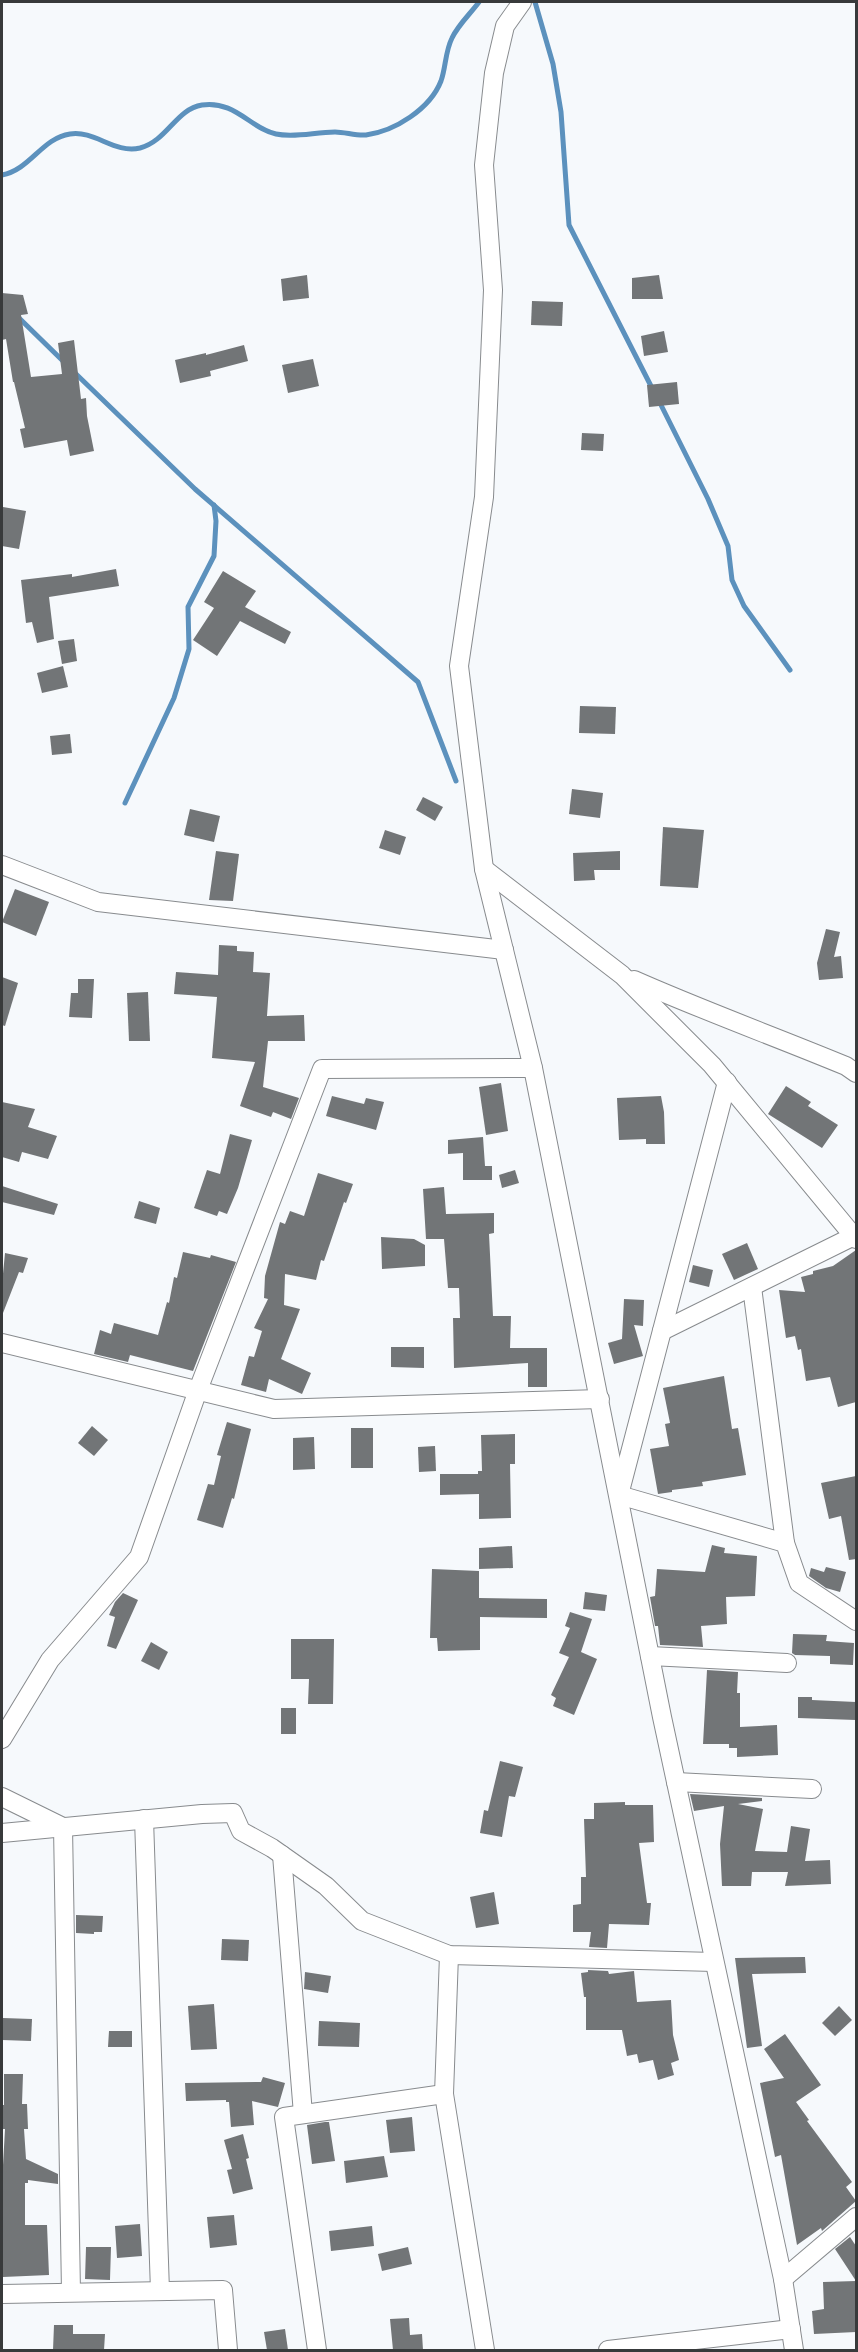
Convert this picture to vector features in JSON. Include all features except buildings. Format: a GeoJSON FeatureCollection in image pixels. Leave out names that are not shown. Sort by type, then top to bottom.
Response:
{"type":"FeatureCollection","features":[{"type":"Feature","properties":{"kind":"street"},"geometry":{"type":"LineString","coordinates":[[522,2],[505,26],[494,73],[484,165],[494,290],[484,486],[459,666],[484,869],[533,1068],[650,1656],[783,2279],[795,2350]]}},
{"type":"Feature","properties":{"kind":"street"},"geometry":{"type":"LineString","coordinates":[[2,865],[98,902],[504,950]]}},
{"type":"Feature","properties":{"kind":"street"},"geometry":{"type":"LineString","coordinates":[[484,869],[622,975],[712,1065],[855,1238],[662,1331]]}},
{"type":"Feature","properties":{"kind":"street"},"geometry":{"type":"LineString","coordinates":[[622,975],[712,1015],[771,1035],[856,1072]]}},
{"type":"Feature","properties":{"kind":"street"},"geometry":{"type":"LineString","coordinates":[[2,1739],[50,1660],[139,1557],[198,1390],[322,1069],[533,1068]]}},
{"type":"Feature","properties":{"kind":"street"},"geometry":{"type":"LineString","coordinates":[[619,1495],[727,1082]]}},
{"type":"Feature","properties":{"kind":"street"},"geometry":{"type":"LineString","coordinates":[[752,1287],[785,1543],[799,1583],[856,1621]]}},
{"type":"Feature","properties":{"kind":"street"},"geometry":{"type":"LineString","coordinates":[[2,1342],[274,1409],[600,1399]]}},
{"type":"Feature","properties":{"kind":"street"},"geometry":{"type":"LineString","coordinates":[[619,1495],[785,1543]]}},
{"type":"Feature","properties":{"kind":"street"},"geometry":{"type":"LineString","coordinates":[[650,1656],[787,1663]]}},
{"type":"Feature","properties":{"kind":"street"},"geometry":{"type":"LineString","coordinates":[[676,1782],[812,1789]]}},
{"type":"Feature","properties":{"kind":"street"},"geometry":{"type":"LineString","coordinates":[[2,1797],[63,1827]]}},
{"type":"Feature","properties":{"kind":"street"},"geometry":{"type":"LineString","coordinates":[[2,1833],[233,1813],[241,1831],[282,1855],[326,1886],[362,1921],[449,1955],[714,1962]]}},
{"type":"Feature","properties":{"kind":"street"},"geometry":{"type":"LineString","coordinates":[[144,1820],[160,2291]]}},
{"type":"Feature","properties":{"kind":"street"},"geometry":{"type":"LineString","coordinates":[[63,1827],[71,2292]]}},
{"type":"Feature","properties":{"kind":"street"},"geometry":{"type":"LineString","coordinates":[[282,1855],[303,2114]]}},
{"type":"Feature","properties":{"kind":"street"},"geometry":{"type":"LineString","coordinates":[[449,1955],[444,2094],[485,2350]]}},
{"type":"Feature","properties":{"kind":"street"},"geometry":{"type":"LineString","coordinates":[[317,2350],[284,2117],[444,2094]]}},
{"type":"Feature","properties":{"kind":"street"},"geometry":{"type":"LineString","coordinates":[[783,2279],[856,2217]]}},
{"type":"Feature","properties":{"kind":"street"},"geometry":{"type":"LineString","coordinates":[[2,2294],[223,2290],[228,2350]]}},
{"type":"Feature","properties":{"kind":"street"},"geometry":{"type":"LineString","coordinates":[[608,2350],[791,2329]]}},
{"type":"Feature","properties":{"kind":"waterway"},"geometry":{"type":"LineString","coordinates":[[2,175],[20,167],[52,141],[70,134],[88,135],[122,148],[140,148],[157,139],[185,112],[202,105],[224,107],[276,134],[335,132],[366,135],[377,133],[400,124],[429,101],[443,76],[452,38],[479,2]]}},
{"type":"Feature","properties":{"kind":"waterway"},"geometry":{"type":"LineString","coordinates":[[535,2],[553,64],[561,112],[569,225],[653,390]]}},
{"type":"Feature","properties":{"kind":"waterway"},"geometry":{"type":"LineString","coordinates":[[17,316],[64,362]]}},
{"type":"Feature","properties":{"kind":"waterway"},"geometry":{"type":"LineString","coordinates":[[75,373],[195,489],[418,682],[456,781]]}},
{"type":"Feature","properties":{"kind":"waterway"},"geometry":{"type":"LineString","coordinates":[[659,401],[708,499],[728,546],[732,580],[744,606],[790,670]]}},
{"type":"Feature","properties":{"kind":"waterway"},"geometry":{"type":"LineString","coordinates":[[125,803],[174,698],[189,649],[188,607],[214,556],[216,521],[214,505]]}}]}
